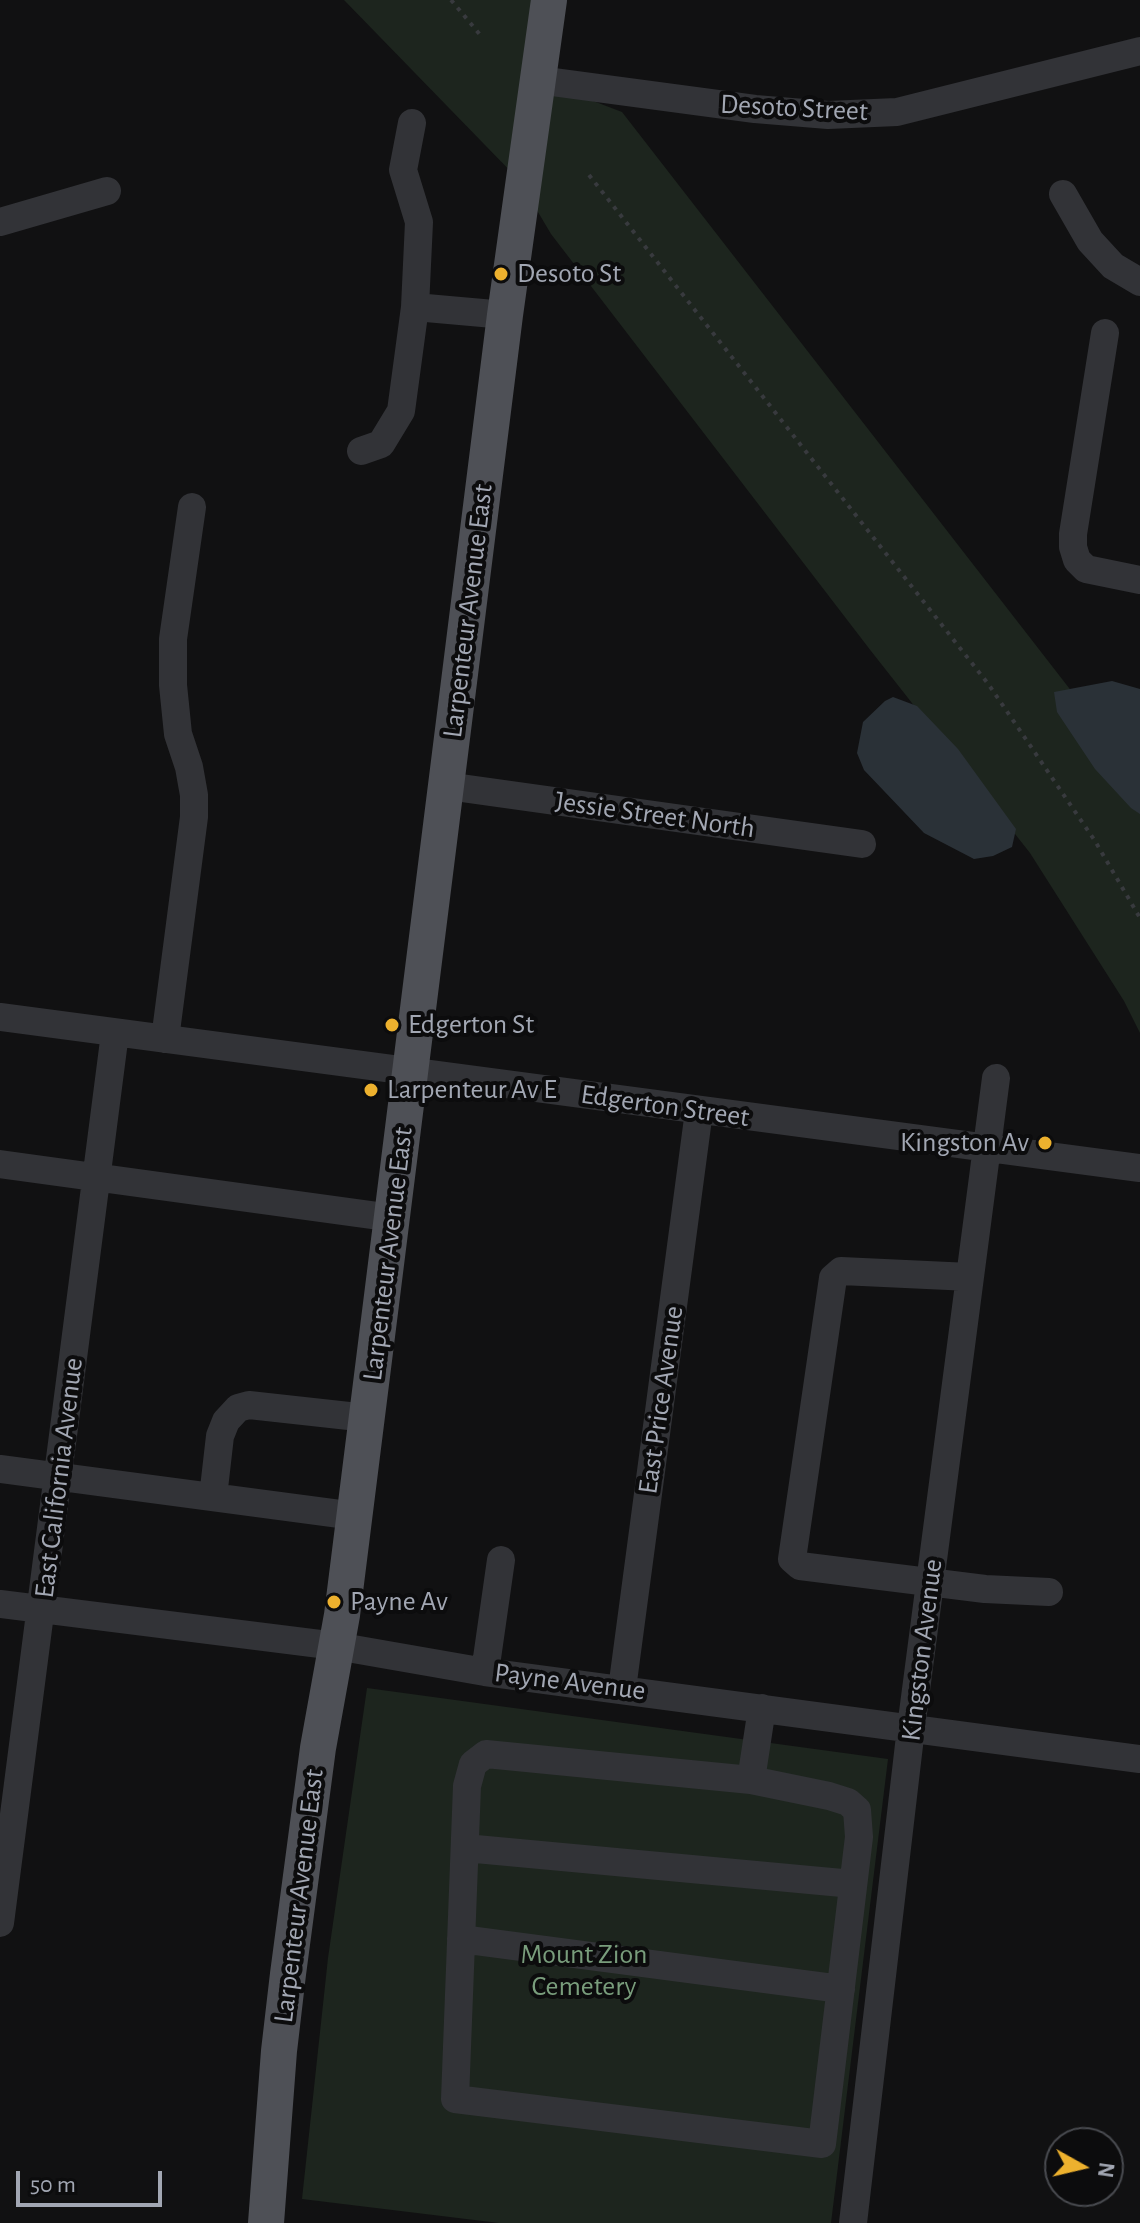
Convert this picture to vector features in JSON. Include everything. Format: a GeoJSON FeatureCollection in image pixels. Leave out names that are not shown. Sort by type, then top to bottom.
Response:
{"type":"FeatureCollection","features":[{"type":"Feature","properties":{"kind":"main road","name":"Larpenteur Avenue East"},"geometry":{"type":"LineString","coordinates":[[266,2223],[288,1974],[316,1761],[355,1516],[505,315],[549,0]]}},
{"type":"Feature","properties":{"kind":"street","name":"Desoto Street"},"geometry":{"type":"LineString","coordinates":[[538,80],[755,109],[842,115],[897,112],[1140,51]]}},
{"type":"Feature","properties":{"kind":"street"},"geometry":{"type":"LineString","coordinates":[[361,451],[381,444],[401,411],[415,307],[419,222],[403,170],[412,123]]}},
{"type":"Feature","properties":{"kind":"street"},"geometry":{"type":"LineString","coordinates":[[0,222],[107,191]]}},
{"type":"Feature","properties":{"kind":"street"},"geometry":{"type":"LineString","coordinates":[[1063,194],[1090,241],[1113,266],[1140,282]]}},
{"type":"Feature","properties":{"kind":"street"},"geometry":{"type":"LineString","coordinates":[[415,307],[505,315]]}},
{"type":"Feature","properties":{"kind":"street"},"geometry":{"type":"LineString","coordinates":[[1105,333],[1073,547],[1077,560],[1096,573],[1140,580]]}},
{"type":"Feature","properties":{"kind":"street"},"geometry":{"type":"LineString","coordinates":[[165,1039],[194,817],[194,795],[178,734],[173,685],[173,639],[192,507]]}},
{"type":"Feature","properties":{"kind":"street","name":"Jessie Street North"},"geometry":{"type":"LineString","coordinates":[[447,786],[862,844]]}},
{"type":"Feature","properties":{"kind":"street","name":"Edgerton Street"},"geometry":{"type":"LineString","coordinates":[[0,1017],[1140,1168]]}},
{"type":"Feature","properties":{"kind":"street","name":"East California Avenue"},"geometry":{"type":"LineString","coordinates":[[0,1923],[115,1033]]}},
{"type":"Feature","properties":{"kind":"street","name":"Kingston Avenue"},"geometry":{"type":"LineString","coordinates":[[853,2223],[911,1728],[996,1078]]}},
{"type":"Feature","properties":{"kind":"street","name":"East Price Avenue"},"geometry":{"type":"LineString","coordinates":[[622,1689],[699,1111]]}},
{"type":"Feature","properties":{"kind":"street"},"geometry":{"type":"LineString","coordinates":[[0,1164],[393,1218]]}},
{"type":"Feature","properties":{"kind":"street"},"geometry":{"type":"LineString","coordinates":[[970,1277],[841,1271],[833,1278],[792,1559],[800,1566],[985,1589],[1049,1592]]}},
{"type":"Feature","properties":{"kind":"street"},"geometry":{"type":"LineString","coordinates":[[213,1497],[220,1436],[226,1421],[238,1408],[249,1405],[367,1418]]}},
{"type":"Feature","properties":{"kind":"street"},"geometry":{"type":"LineString","coordinates":[[0,1469],[355,1516]]}},
{"type":"Feature","properties":{"kind":"street"},"geometry":{"type":"LineString","coordinates":[[485,1672],[501,1560]]}},
{"type":"Feature","properties":{"kind":"street","name":"Payne Avenue"},"geometry":{"type":"LineString","coordinates":[[0,1604],[336,1646],[485,1672],[1140,1759]]}},
{"type":"Feature","properties":{"kind":"street"},"geometry":{"type":"LineString","coordinates":[[751,1780],[762,1708]]}},
{"type":"Feature","properties":{"kind":"street"},"geometry":{"type":"LineString","coordinates":[[486,1754],[751,1780],[829,1796],[848,1802],[857,1810],[859,1837],[822,2144],[455,2099],[467,1786],[473,1764],[486,1754]]}},
{"type":"Feature","properties":{"kind":"street"},"geometry":{"type":"LineString","coordinates":[[465,1848],[853,1884]]}},
{"type":"Feature","properties":{"kind":"street"},"geometry":{"type":"LineString","coordinates":[[461,1939],[841,1989]]}},
{"type":"Feature","properties":{"kind":"path"},"geometry":{"type":"LineString","coordinates":[[451,0],[482,37]]}},
{"type":"Feature","properties":{"kind":"path"},"geometry":{"type":"LineString","coordinates":[[589,175],[989,685],[1095,841],[1140,918]]}},
{"type":"Feature","properties":{"kind":"green space"},"geometry":{"type":"Polygon","coordinates":[[[344,0],[532,0],[538,80],[622,112],[1083,706],[1140,803],[1140,1033],[1124,1001],[1030,853],[551,234],[519,180],[344,0]]]}},
{"type":"Feature","properties":{"kind":"green space","name":"Mount Zion Cemetery"},"geometry":{"type":"Polygon","coordinates":[[[367,1688],[888,1759],[831,2223],[499,2223],[302,2199],[328,1958],[367,1688]]]}},
{"type":"Feature","properties":{"kind":"shaded area"},"geometry":{"type":"Polygon","coordinates":[[[1112,681],[1140,689],[1140,814],[1095,769],[1057,712],[1054,692],[1112,681]]]}},
{"type":"Feature","properties":{"kind":"shaded area"},"geometry":{"type":"Polygon","coordinates":[[[893,697],[917,706],[958,749],[1016,829],[1012,847],[993,856],[974,859],[924,833],[864,770],[857,753],[863,722],[893,697]]]}},
{"type":"Feature","properties":{"kind":"place","name":"Desoto St"},"geometry":{"type":"Point","coordinates":[501,274]}},
{"type":"Feature","properties":{"kind":"place","name":"Edgerton St"},"geometry":{"type":"Point","coordinates":[392,1025]}},
{"type":"Feature","properties":{"kind":"place","name":"Larpenteur Av E"},"geometry":{"type":"Point","coordinates":[371,1090]}},
{"type":"Feature","properties":{"kind":"place","name":"Kingston Av"},"geometry":{"type":"Point","coordinates":[1045,1143]}},
{"type":"Feature","properties":{"kind":"place","name":"Payne Av"},"geometry":{"type":"Point","coordinates":[334,1602]}}]}
